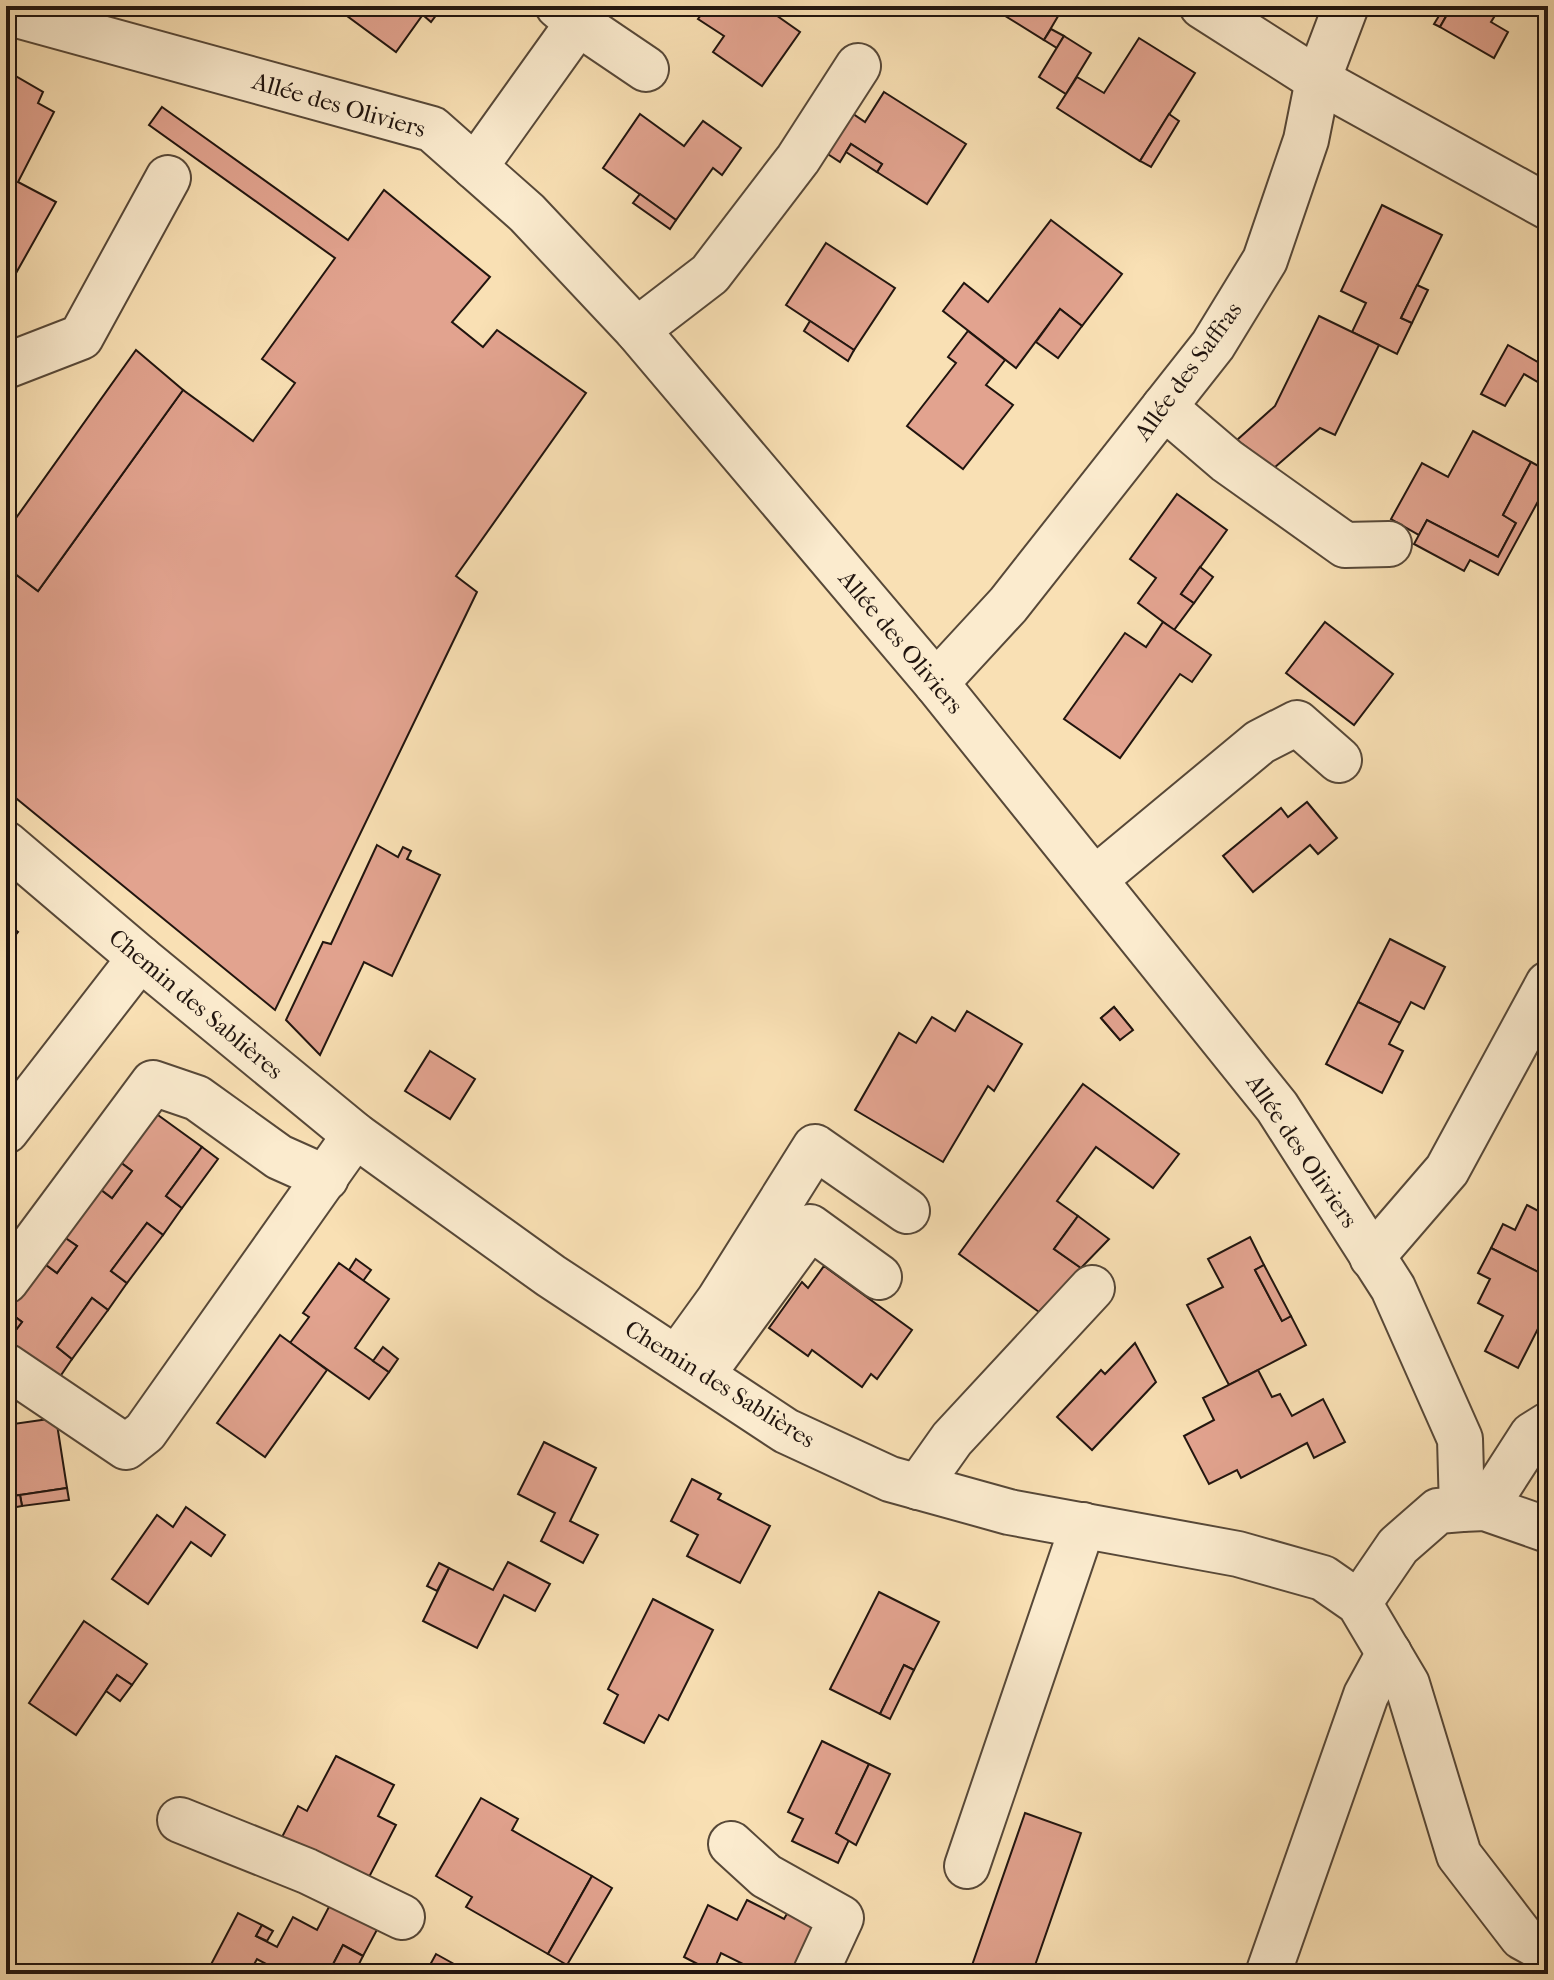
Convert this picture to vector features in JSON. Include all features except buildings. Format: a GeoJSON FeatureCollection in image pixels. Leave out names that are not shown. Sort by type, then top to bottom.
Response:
{"type":"FeatureCollection","features":[{"type":"Feature","properties":{"kind":"street"},"geometry":{"type":"LineString","coordinates":[[1202,6],[1318,80],[1548,207]]}},
{"type":"Feature","properties":{"kind":"street","name":"Allée des Saffras"},"geometry":{"type":"LineString","coordinates":[[936,683],[1008,605],[1213,345],[1265,260],[1306,140],[1318,80],[1346,6]]}},
{"type":"Feature","properties":{"kind":"street","name":"Allée des Oliviers"},"geometry":{"type":"LineString","coordinates":[[6,12],[432,129],[527,213],[637,330],[936,683],[1277,1107],[1393,1288],[1460,1439],[1474,1509]]}},
{"type":"Feature","properties":{"kind":"street"},"geometry":{"type":"LineString","coordinates":[[475,167],[568,14],[646,69]]}},
{"type":"Feature","properties":{"kind":"street"},"geometry":{"type":"LineString","coordinates":[[637,330],[710,274],[798,159],[858,66]]}},
{"type":"Feature","properties":{"kind":"street"},"geometry":{"type":"LineString","coordinates":[[6,366],[81,337],[168,178]]}},
{"type":"Feature","properties":{"kind":"street"},"geometry":{"type":"LineString","coordinates":[[1164,407],[1227,461],[1345,545],[1389,544]]}},
{"type":"Feature","properties":{"kind":"street"},"geometry":{"type":"LineString","coordinates":[[1095,879],[1260,742],[1297,723],[1339,760]]}},
{"type":"Feature","properties":{"kind":"street","name":"Chemin des Sablières"},"geometry":{"type":"LineString","coordinates":[[6,844],[355,1135],[551,1276],[786,1431],[890,1479],[1009,1512],[1238,1554],[1323,1578],[1359,1603],[1407,1684],[1459,1855],[1522,1937],[1548,1951]]}},
{"type":"Feature","properties":{"kind":"street"},"geometry":{"type":"LineString","coordinates":[[6,1131],[140,958]]}},
{"type":"Feature","properties":{"kind":"street"},"geometry":{"type":"LineString","coordinates":[[1372,1257],[1447,1170],[1548,984]]}},
{"type":"Feature","properties":{"kind":"street"},"geometry":{"type":"LineString","coordinates":[[6,1281],[153,1083],[197,1098],[279,1157],[326,1178]]}},
{"type":"Feature","properties":{"kind":"street"},"geometry":{"type":"LineString","coordinates":[[6,1366],[126,1447],[145,1432],[355,1135]]}},
{"type":"Feature","properties":{"kind":"street"},"geometry":{"type":"LineString","coordinates":[[689,1367],[719,1300],[815,1147],[907,1211]]}},
{"type":"Feature","properties":{"kind":"street"},"geometry":{"type":"LineString","coordinates":[[689,1367],[810,1227],[879,1277]]}},
{"type":"Feature","properties":{"kind":"street"},"geometry":{"type":"LineString","coordinates":[[918,1487],[952,1439],[1092,1288]]}},
{"type":"Feature","properties":{"kind":"street"},"geometry":{"type":"LineString","coordinates":[[1474,1509],[1532,1435],[1548,1425]]}},
{"type":"Feature","properties":{"kind":"street"},"geometry":{"type":"LineString","coordinates":[[1359,1603],[1398,1546],[1438,1511],[1474,1509],[1548,1530]]}},
{"type":"Feature","properties":{"kind":"street"},"geometry":{"type":"LineString","coordinates":[[967,1866],[1083,1525]]}},
{"type":"Feature","properties":{"kind":"street"},"geometry":{"type":"LineString","coordinates":[[1268,1974],[1366,1695],[1389,1653]]}},
{"type":"Feature","properties":{"kind":"street"},"geometry":{"type":"LineString","coordinates":[[180,1820],[307,1871],[402,1917]]}},
{"type":"Feature","properties":{"kind":"street"},"geometry":{"type":"LineString","coordinates":[[731,1844],[766,1876],[841,1918],[816,1972]]}}]}
